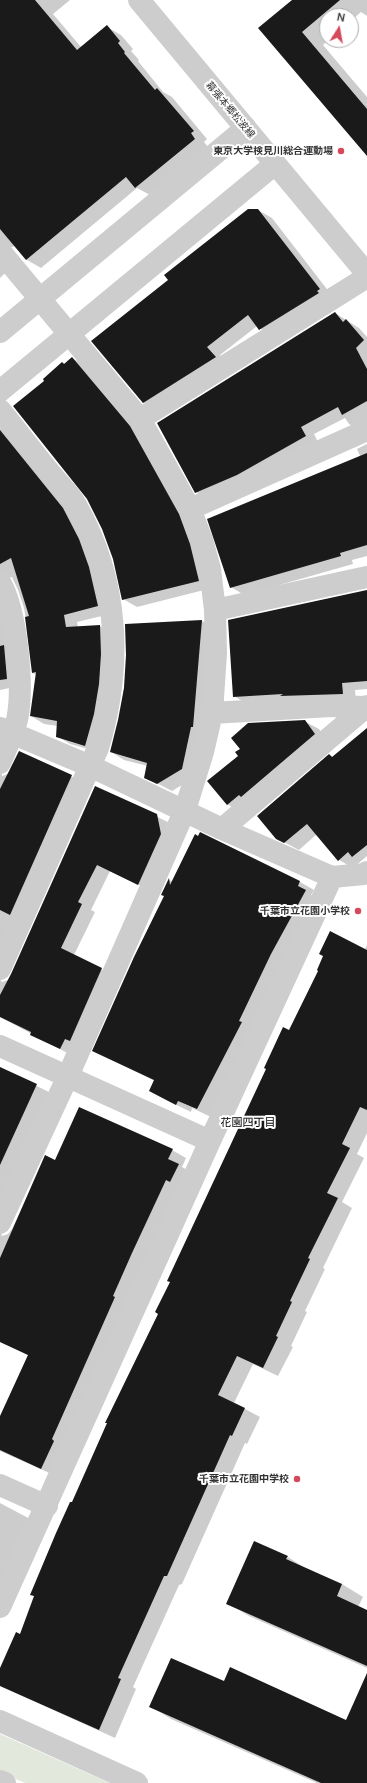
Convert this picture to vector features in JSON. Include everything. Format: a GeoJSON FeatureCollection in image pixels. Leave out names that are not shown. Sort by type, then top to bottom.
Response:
{"type":"FeatureCollection","features":[{"type":"Feature","properties":{"kind":"street","name":"幕張本郷松波線"},"geometry":{"type":"LineString","coordinates":[[138,0],[246,128],[367,276]]}},
{"type":"Feature","properties":{"kind":"street"},"geometry":{"type":"LineString","coordinates":[[0,332],[246,128]]}},
{"type":"Feature","properties":{"kind":"street"},"geometry":{"type":"LineString","coordinates":[[0,391],[275,164]]}},
{"type":"Feature","properties":{"kind":"street"},"geometry":{"type":"LineString","coordinates":[[0,251],[140,419],[190,509],[202,540],[210,569],[215,610],[216,653],[212,713],[203,752],[185,810],[68,1076],[0,1222]]}},
{"type":"Feature","properties":{"kind":"street"},"geometry":{"type":"LineString","coordinates":[[140,419],[367,276]]}},
{"type":"Feature","properties":{"kind":"street"},"geometry":{"type":"LineString","coordinates":[[0,410],[76,504],[100,559],[113,622],[114,671],[106,722],[98,748],[0,968]]}},
{"type":"Feature","properties":{"kind":"street"},"geometry":{"type":"LineString","coordinates":[[190,509],[367,430]]}},
{"type":"Feature","properties":{"kind":"street"},"geometry":{"type":"LineString","coordinates":[[215,610],[367,576]]}},
{"type":"Feature","properties":{"kind":"street"},"geometry":{"type":"LineString","coordinates":[[0,582],[10,609],[15,635],[20,698],[7,731],[0,763]]}},
{"type":"Feature","properties":{"kind":"street"},"geometry":{"type":"LineString","coordinates":[[212,713],[331,706],[366,707]]}},
{"type":"Feature","properties":{"kind":"street"},"geometry":{"type":"LineString","coordinates":[[222,828],[366,707]]}},
{"type":"Feature","properties":{"kind":"street"},"geometry":{"type":"LineString","coordinates":[[7,731],[90,766],[222,828],[332,877],[364,874],[367,872]]}},
{"type":"Feature","properties":{"kind":"street"},"geometry":{"type":"LineString","coordinates":[[1,1603],[47,1506],[210,1141],[332,877]]}},
{"type":"Feature","properties":{"kind":"street"},"geometry":{"type":"LineString","coordinates":[[0,1046],[210,1141]]}},
{"type":"Feature","properties":{"kind":"street"},"geometry":{"type":"LineString","coordinates":[[0,1485],[47,1506]]}},
{"type":"Feature","properties":{"kind":"street"},"geometry":{"type":"LineString","coordinates":[[0,1721],[137,1783]]}},
{"type":"Feature","properties":{"kind":"street"},"geometry":{"type":"LineString","coordinates":[[0,1781],[5,1783]]}},
{"type":"Feature","properties":{"kind":"shaded area"},"geometry":{"type":"Polygon","coordinates":[[[0,1734],[110,1783],[25,1783],[0,1772],[0,1734]]]}},
{"type":"Feature","properties":{"kind":"building"},"geometry":{"type":"Polygon","coordinates":[[[0,0],[35,0],[77,50],[107,25],[120,41],[118,43],[125,52],[124,53],[155,90],[157,88],[194,131],[191,133],[195,139],[135,188],[126,177],[26,260],[0,229],[0,0]]]}},
{"type":"Feature","properties":{"kind":"building"},"geometry":{"type":"Polygon","coordinates":[[[292,0],[340,0],[330,8],[319,8],[319,18],[302,32],[367,109],[367,156],[258,28],[292,0]]]}},
{"type":"Feature","properties":{"kind":"building"},"geometry":{"type":"Polygon","coordinates":[[[248,209],[258,209],[320,289],[317,291],[319,293],[259,330],[248,315],[207,347],[216,357],[143,403],[91,341],[168,280],[164,275],[248,209]]]}},
{"type":"Feature","properties":{"kind":"building"},"geometry":{"type":"Polygon","coordinates":[[[335,312],[343,322],[346,319],[364,340],[356,348],[367,369],[367,401],[342,415],[338,407],[301,427],[306,436],[237,475],[195,493],[157,423],[335,312]]]}},
{"type":"Feature","properties":{"kind":"building"},"geometry":{"type":"Polygon","coordinates":[[[72,357],[130,426],[179,514],[190,544],[199,581],[122,600],[113,559],[102,529],[87,499],[13,406],[44,381],[43,379],[62,362],[64,364],[72,357]]]}},
{"type":"Feature","properties":{"kind":"building"},"geometry":{"type":"Polygon","coordinates":[[[0,430],[63,508],[79,539],[89,567],[98,606],[64,615],[66,627],[100,625],[101,654],[99,684],[94,714],[85,746],[56,737],[57,721],[30,716],[36,672],[32,673],[25,617],[29,616],[11,558],[0,564],[0,430]]]}},
{"type":"Feature","properties":{"kind":"building"},"geometry":{"type":"Polygon","coordinates":[[[367,453],[367,545],[340,553],[341,556],[230,588],[207,519],[367,453]]]}},
{"type":"Feature","properties":{"kind":"building"},"geometry":{"type":"Polygon","coordinates":[[[367,590],[367,681],[342,683],[343,694],[280,696],[283,694],[233,697],[228,620],[367,590]]]}},
{"type":"Feature","properties":{"kind":"building"},"geometry":{"type":"Polygon","coordinates":[[[202,620],[193,727],[191,727],[182,769],[157,784],[144,778],[147,763],[110,752],[124,688],[126,655],[125,624],[202,620]]]}},
{"type":"Feature","properties":{"kind":"building"},"geometry":{"type":"Polygon","coordinates":[[[4,645],[7,679],[0,680],[0,646],[4,645]]]}},
{"type":"Feature","properties":{"kind":"building"},"geometry":{"type":"Polygon","coordinates":[[[305,720],[315,734],[241,797],[239,795],[227,805],[207,781],[238,756],[235,752],[240,749],[231,738],[248,723],[305,720]]]}},
{"type":"Feature","properties":{"kind":"building"},"geometry":{"type":"Polygon","coordinates":[[[367,728],[367,845],[352,857],[348,852],[338,861],[307,824],[284,843],[276,839],[257,816],[329,754],[332,757],[367,728]]]}},
{"type":"Feature","properties":{"kind":"building"},"geometry":{"type":"Polygon","coordinates":[[[19,751],[72,775],[10,915],[0,910],[0,789],[19,751]]]}},
{"type":"Feature","properties":{"kind":"building"},"geometry":{"type":"Polygon","coordinates":[[[95,786],[157,814],[161,834],[138,885],[97,865],[78,902],[82,904],[61,948],[102,968],[70,1041],[65,1039],[60,1049],[30,1035],[31,1032],[0,1017],[0,995],[11,974],[95,786]]]}},
{"type":"Feature","properties":{"kind":"building"},"geometry":{"type":"Polygon","coordinates":[[[200,832],[300,881],[298,886],[306,890],[271,954],[239,1021],[242,1022],[197,1109],[178,1101],[176,1105],[149,1091],[154,1080],[92,1051],[134,957],[164,896],[161,895],[169,878],[170,885],[195,834],[198,836],[200,832]]]}},
{"type":"Feature","properties":{"kind":"building"},"geometry":{"type":"Polygon","coordinates":[[[330,931],[367,950],[367,1110],[360,1107],[342,1144],[350,1148],[327,1193],[338,1198],[308,1258],[310,1259],[290,1301],[292,1302],[276,1336],[278,1337],[263,1368],[237,1356],[218,1395],[245,1408],[232,1436],[230,1435],[167,1576],[164,1576],[118,1678],[121,1679],[99,1730],[0,1686],[0,1668],[16,1632],[20,1634],[34,1596],[30,1595],[56,1533],[70,1502],[72,1502],[107,1423],[105,1423],[158,1314],[155,1312],[170,1282],[167,1281],[266,1069],[264,1068],[283,1027],[289,1030],[318,971],[317,970],[323,956],[319,954],[330,931]]]}},
{"type":"Feature","properties":{"kind":"building"},"geometry":{"type":"Polygon","coordinates":[[[0,1067],[37,1084],[0,1165],[0,1067]]]}},
{"type":"Feature","properties":{"kind":"building"},"geometry":{"type":"Polygon","coordinates":[[[79,1107],[173,1149],[168,1159],[179,1164],[170,1182],[166,1180],[132,1253],[113,1296],[115,1297],[52,1439],[54,1441],[41,1469],[0,1450],[0,1416],[28,1355],[0,1342],[0,1258],[45,1155],[55,1160],[79,1107]]]}},
{"type":"Feature","properties":{"kind":"building"},"geometry":{"type":"Polygon","coordinates":[[[254,1541],[288,1556],[286,1559],[342,1584],[337,1596],[367,1610],[367,1666],[226,1604],[254,1541]]]}},
{"type":"Feature","properties":{"kind":"building"},"geometry":{"type":"Polygon","coordinates":[[[171,1658],[224,1681],[230,1667],[346,1720],[367,1673],[367,1783],[321,1783],[149,1707],[171,1658]]]}},
{"type":"Feature","properties":{"kind":"place","name":"東京大学検見川総合運動場"},"geometry":{"type":"Point","coordinates":[341,151]}},
{"type":"Feature","properties":{"kind":"place","name":"千葉市立花園小学校"},"geometry":{"type":"Point","coordinates":[358,911]}},
{"type":"Feature","properties":{"kind":"place","name":"千葉市立花園中学校"},"geometry":{"type":"Point","coordinates":[297,1479]}},
{"type":"Feature","properties":{"kind":"district","name":"花園四丁目"},"geometry":{"type":"Point","coordinates":[248,1123]}}]}
